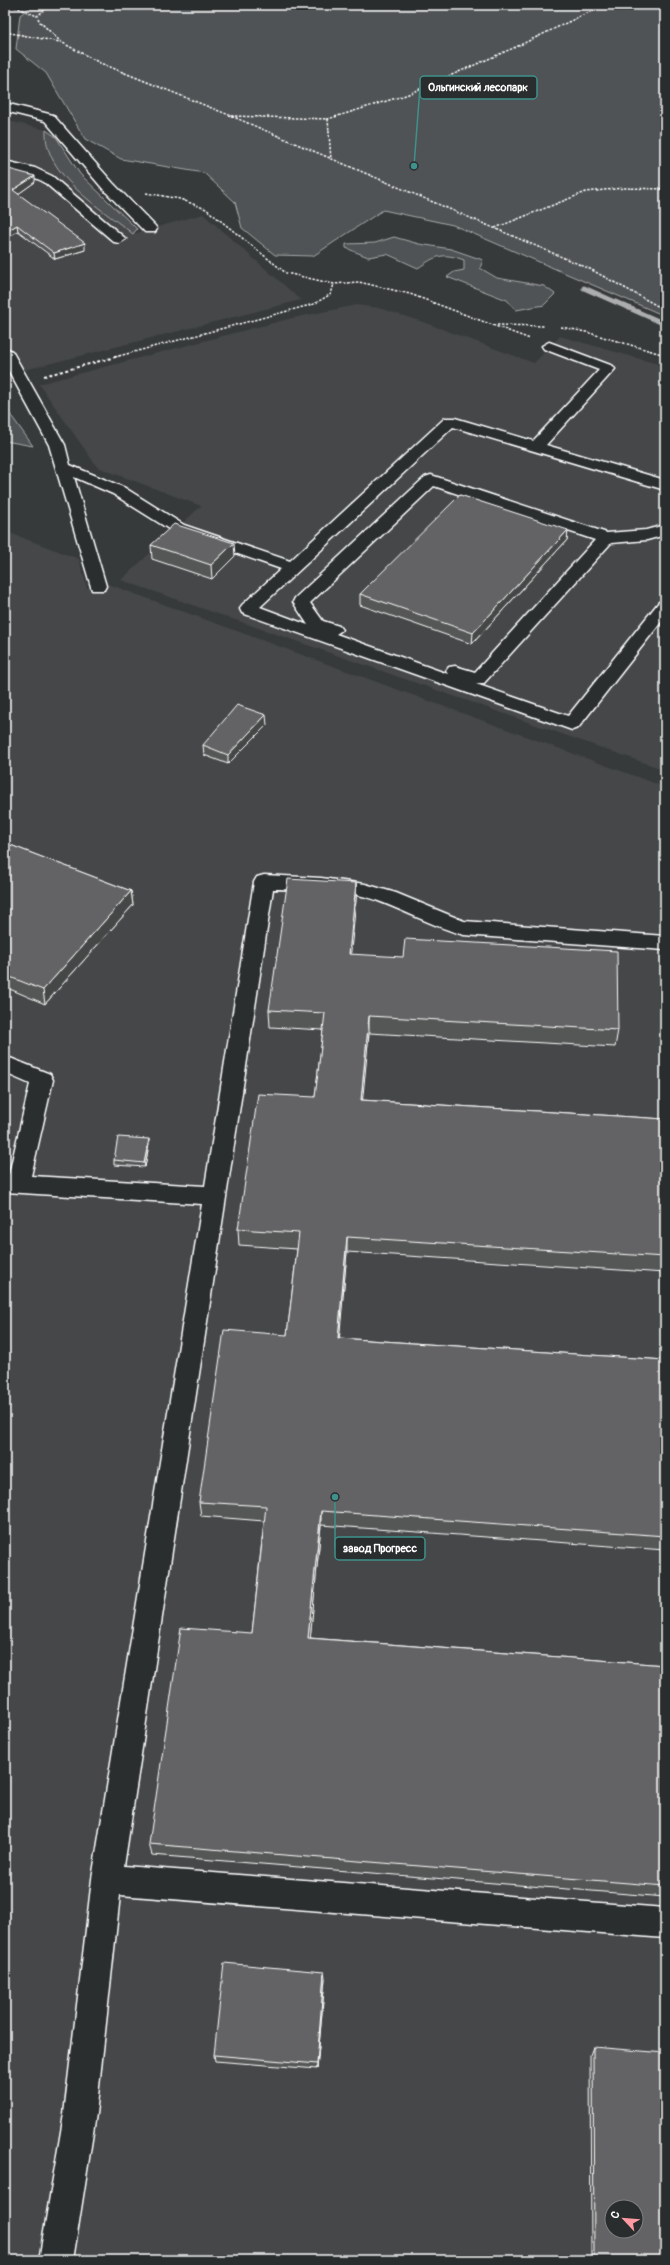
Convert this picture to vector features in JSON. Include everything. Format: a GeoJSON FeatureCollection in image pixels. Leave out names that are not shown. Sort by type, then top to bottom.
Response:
{"type":"FeatureCollection","features":[{"type":"Feature","properties":{"kind":"lane"},"geometry":{"type":"LineString","coordinates":[[6,108],[49,118],[108,186],[150,229]]}},
{"type":"Feature","properties":{"kind":"lane"},"geometry":{"type":"LineString","coordinates":[[5,165],[31,172],[48,179],[119,239]]}},
{"type":"Feature","properties":{"kind":"lane"},"geometry":{"type":"LineString","coordinates":[[537,445],[608,369],[550,346]]}},
{"type":"Feature","properties":{"kind":"lane"},"geometry":{"type":"LineString","coordinates":[[5,351],[57,445],[98,586]]}},
{"type":"Feature","properties":{"kind":"lane"},"geometry":{"type":"LineString","coordinates":[[665,485],[537,445],[450,421],[248,609],[572,724],[665,606]]}},
{"type":"Feature","properties":{"kind":"lane"},"geometry":{"type":"LineString","coordinates":[[63,467],[119,491],[178,528],[292,567]]}},
{"type":"Feature","properties":{"kind":"lane"},"geometry":{"type":"LineString","coordinates":[[606,538],[478,679],[317,625],[301,602],[431,480],[606,538],[647,535],[665,530]]}},
{"type":"Feature","properties":{"kind":"lane"},"geometry":{"type":"LineString","coordinates":[[56,2260],[80,2114],[108,1879],[264,882],[360,890],[391,900],[432,919],[464,928],[665,943]]}},
{"type":"Feature","properties":{"kind":"lane"},"geometry":{"type":"LineString","coordinates":[[5,1064],[42,1080],[11,1184],[215,1196]]}},
{"type":"Feature","properties":{"kind":"lane"},"geometry":{"type":"LineString","coordinates":[[108,1879],[665,1923]]}},
{"type":"Feature","properties":{"kind":"path"},"geometry":{"type":"LineString","coordinates":[[11,5],[37,16],[40,22],[61,42],[100,63],[229,115],[331,160],[590,269],[665,310]]}},
{"type":"Feature","properties":{"kind":"path"},"geometry":{"type":"LineString","coordinates":[[37,16],[51,5]]}},
{"type":"Feature","properties":{"kind":"path"},"geometry":{"type":"LineString","coordinates":[[229,115],[328,119],[406,95],[525,43],[604,5]]}},
{"type":"Feature","properties":{"kind":"path"},"geometry":{"type":"LineString","coordinates":[[5,32],[61,42]]}},
{"type":"Feature","properties":{"kind":"path"},"geometry":{"type":"LineString","coordinates":[[328,119],[331,160]]}},
{"type":"Feature","properties":{"kind":"path"},"geometry":{"type":"LineString","coordinates":[[108,186],[180,199],[206,209],[286,273],[334,284],[359,282],[410,294],[530,339]]}},
{"type":"Feature","properties":{"kind":"path"},"geometry":{"type":"LineString","coordinates":[[494,228],[586,192],[624,188],[665,189]]}},
{"type":"Feature","properties":{"kind":"path"},"geometry":{"type":"LineString","coordinates":[[22,382],[314,304],[331,294],[334,284]]}},
{"type":"Feature","properties":{"kind":"shaded area"},"geometry":{"type":"Polygon","coordinates":[[[33,5],[665,5],[665,316],[453,225],[383,210],[313,256],[275,255],[242,228],[235,202],[204,173],[121,159],[85,139],[46,73],[16,49],[20,15],[33,5]]]}},
{"type":"Feature","properties":{"kind":"shaded area"},"geometry":{"type":"Polygon","coordinates":[[[5,120],[46,130],[45,137],[133,234],[203,214],[301,300],[5,375],[5,120]]]}},
{"type":"Feature","properties":{"kind":"shaded area"},"geometry":{"type":"Polygon","coordinates":[[[46,130],[56,137],[80,174],[137,229],[133,234],[91,202],[64,176],[54,162],[48,146],[46,130]]]}},
{"type":"Feature","properties":{"kind":"shaded area"},"geometry":{"type":"Polygon","coordinates":[[[394,237],[419,244],[451,249],[483,260],[480,268],[497,278],[544,286],[555,294],[544,305],[516,310],[507,300],[447,277],[454,272],[464,270],[464,260],[450,256],[440,256],[418,268],[387,254],[368,257],[346,248],[346,244],[375,243],[394,237]]]}},
{"type":"Feature","properties":{"kind":"shaded area"},"geometry":{"type":"Polygon","coordinates":[[[357,305],[379,308],[423,322],[534,363],[560,336],[665,366],[665,770],[121,580],[201,506],[97,467],[39,384],[292,318],[357,305]]]}},
{"type":"Feature","properties":{"kind":"shaded area"},"geometry":{"type":"Polygon","coordinates":[[[5,407],[33,446],[5,441],[5,407]]]}},
{"type":"Feature","properties":{"kind":"shaded area"},"geometry":{"type":"Polygon","coordinates":[[[5,531],[79,559],[87,588],[108,584],[665,787],[665,2260],[5,2260],[5,531]]]}},
{"type":"Feature","properties":{"kind":"building"},"geometry":{"type":"Polygon","coordinates":[[[5,168],[35,176],[13,190],[85,243],[54,253],[17,225],[5,232],[5,168]]]}},
{"type":"Feature","properties":{"kind":"building"},"geometry":{"type":"Polygon","coordinates":[[[460,495],[568,530],[473,633],[360,594],[460,495]]]}},
{"type":"Feature","properties":{"kind":"building"},"geometry":{"type":"Polygon","coordinates":[[[174,524],[234,543],[211,565],[151,545],[174,524]]]}},
{"type":"Feature","properties":{"kind":"building"},"geometry":{"type":"Polygon","coordinates":[[[237,705],[266,715],[228,755],[203,745],[237,705]]]}},
{"type":"Feature","properties":{"kind":"building"},"geometry":{"type":"Polygon","coordinates":[[[5,843],[131,891],[43,990],[5,975],[5,843]]]}},
{"type":"Feature","properties":{"kind":"building"},"geometry":{"type":"Polygon","coordinates":[[[288,879],[356,883],[349,954],[403,957],[405,939],[617,951],[618,1030],[369,1016],[361,1100],[665,1119],[665,1257],[347,1237],[338,1338],[665,1360],[665,1536],[321,1511],[308,1638],[665,1665],[665,1886],[149,1844],[181,1628],[252,1633],[266,1506],[199,1502],[224,1330],[287,1335],[299,1233],[238,1229],[258,1094],[315,1097],[325,1013],[269,1010],[288,879]]]}},
{"type":"Feature","properties":{"kind":"building"},"geometry":{"type":"Polygon","coordinates":[[[118,1137],[149,1139],[144,1163],[114,1160],[118,1137]]]}},
{"type":"Feature","properties":{"kind":"building"},"geometry":{"type":"Polygon","coordinates":[[[224,1963],[324,1972],[317,2064],[214,2055],[224,1963]]]}},
{"type":"Feature","properties":{"kind":"building"},"geometry":{"type":"Polygon","coordinates":[[[593,2047],[665,2053],[665,2260],[594,2260],[593,2047]]]}},
{"type":"Feature","properties":{"kind":"waterway"},"geometry":{"type":"LineString","coordinates":[[584,288],[665,324]]}},
{"type":"Feature","properties":{"kind":"place","name":"Ольгинский лесопарк"},"geometry":{"type":"Point","coordinates":[414,166]}},
{"type":"Feature","properties":{"kind":"place","name":"завод Прогресс"},"geometry":{"type":"Point","coordinates":[335,1497]}}]}
